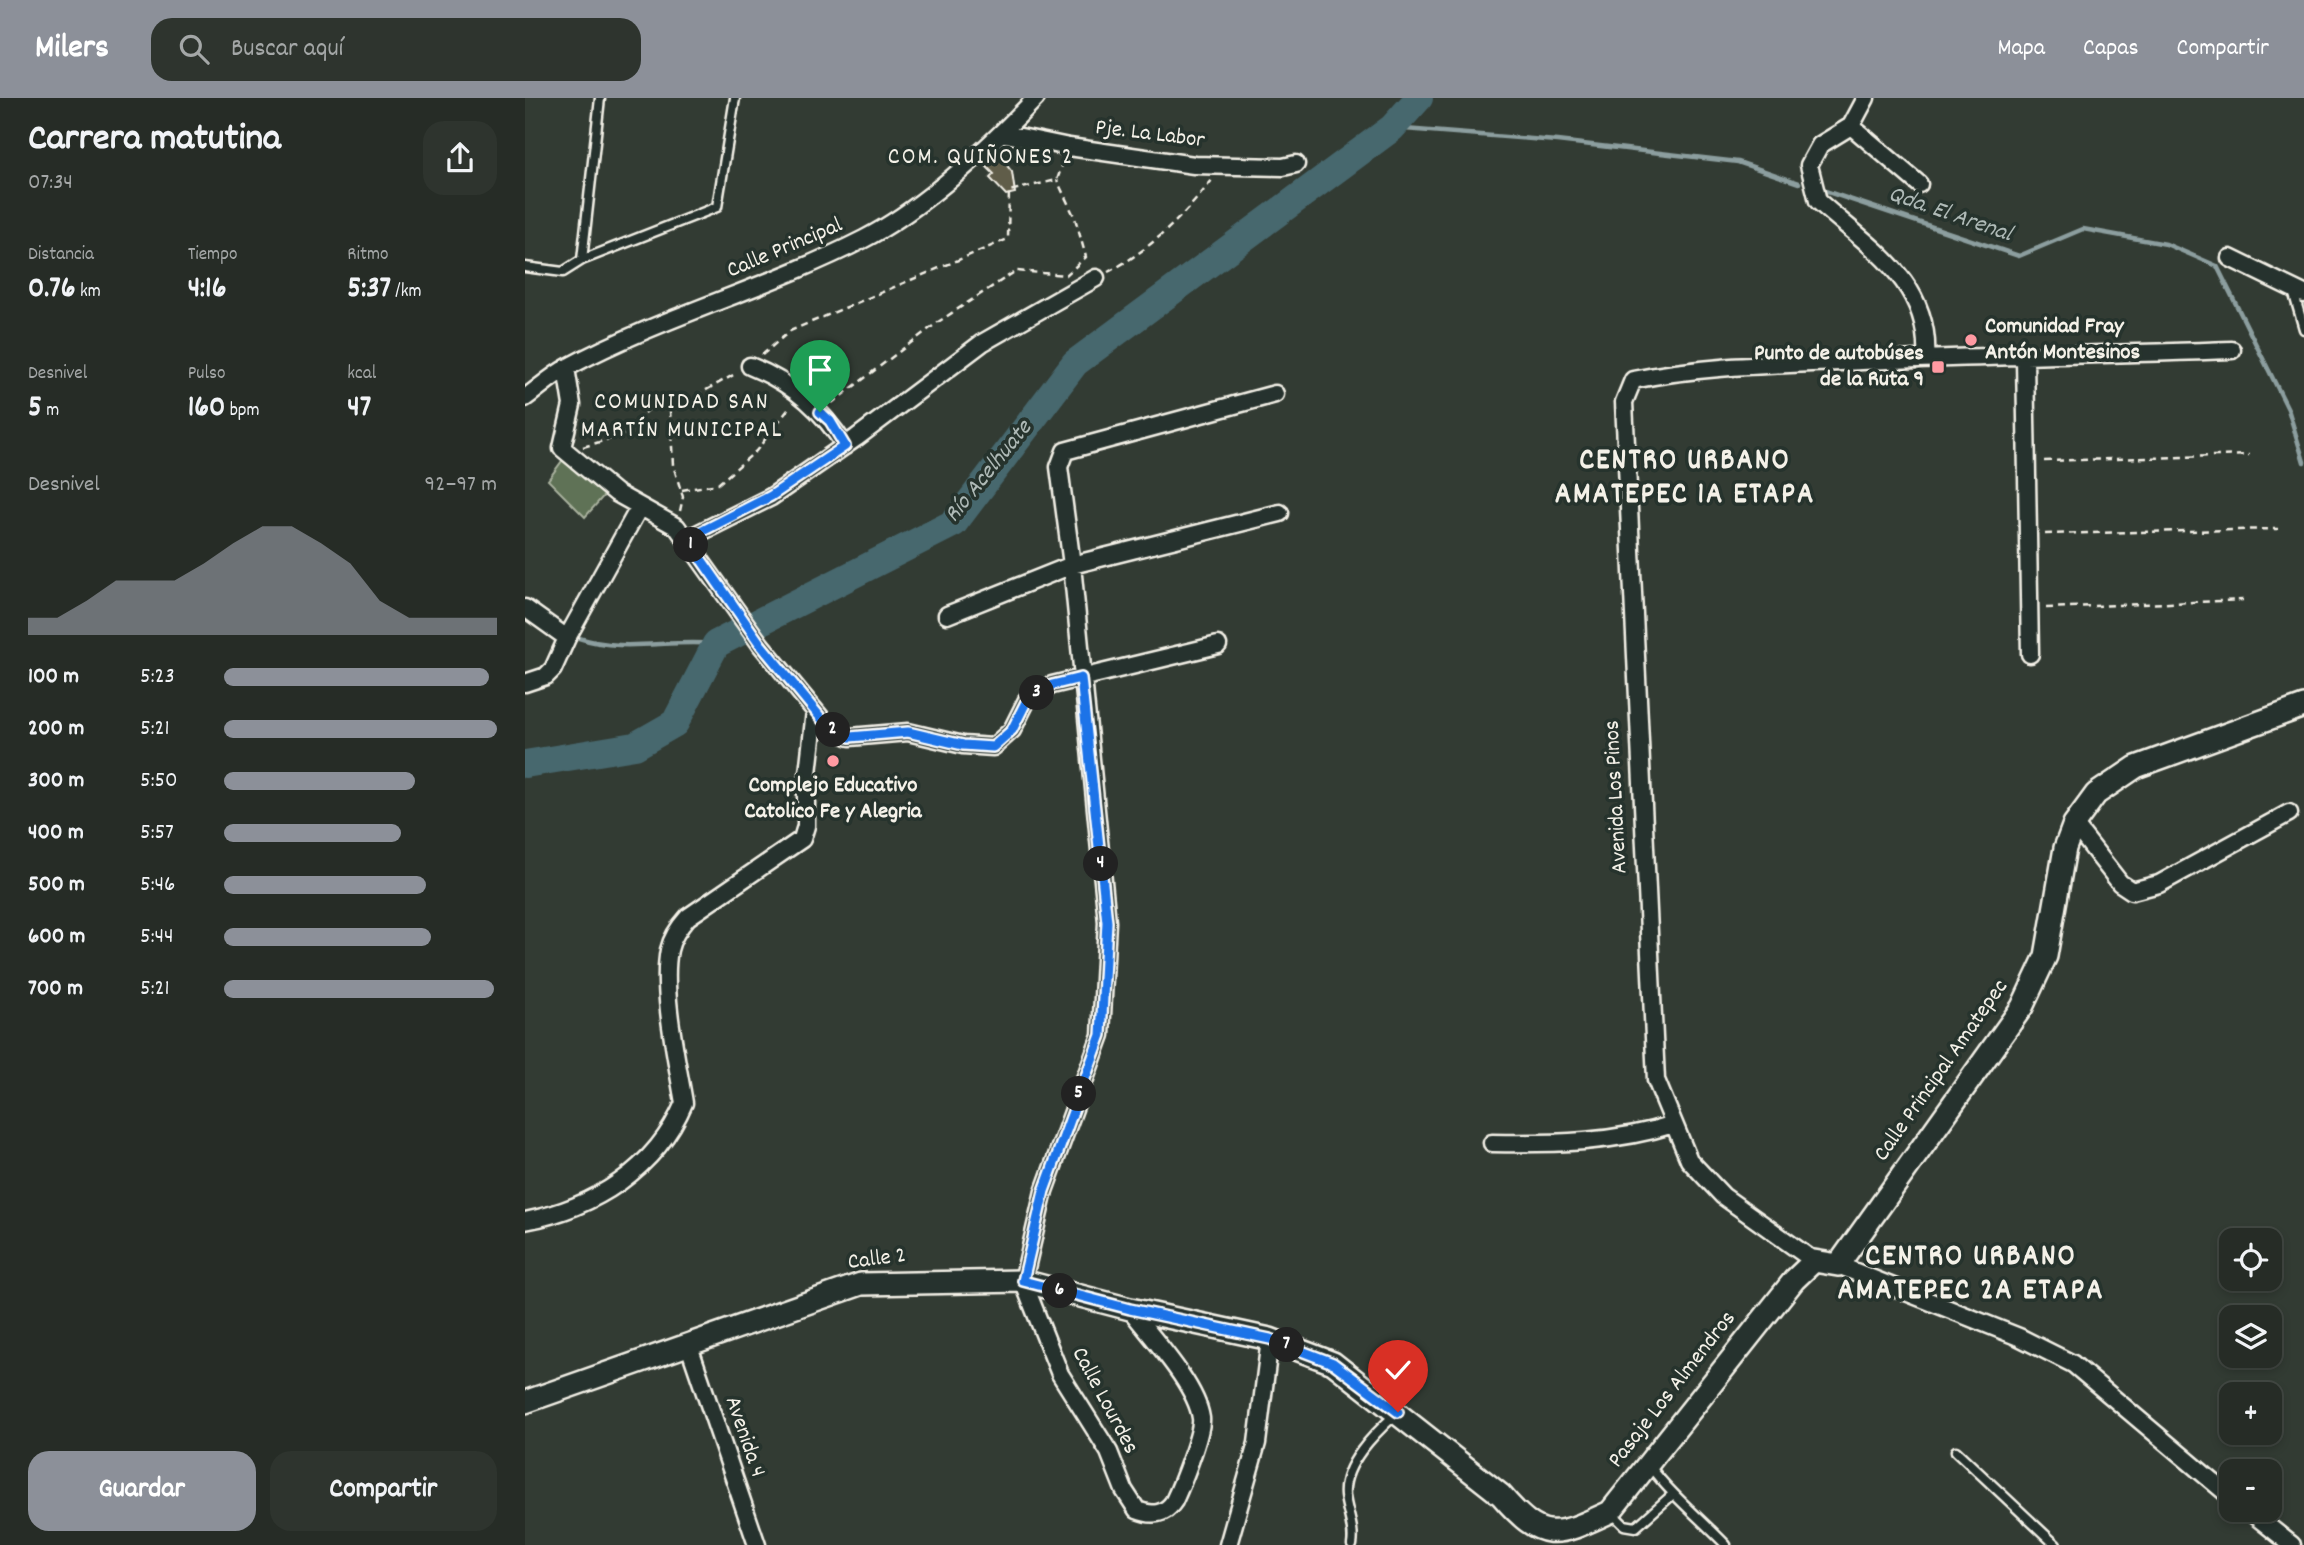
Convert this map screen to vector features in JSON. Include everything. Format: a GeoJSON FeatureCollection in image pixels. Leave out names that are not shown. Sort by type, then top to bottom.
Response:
{"type":"FeatureCollection","features":[{"type":"Feature","properties":{"kind":"street","name":"Calle Principal"},"geometry":{"type":"LineString","coordinates":[[525,398],[566,368],[671,319],[763,285],[866,238],[917,206],[1001,133],[1036,98]]}},
{"type":"Feature","properties":{"kind":"street"},"geometry":{"type":"LineString","coordinates":[[1866,98],[1851,126],[1820,145],[1809,165],[1812,187],[1818,201],[1893,268],[1917,297],[1928,339],[1926,358]]}},
{"type":"Feature","properties":{"kind":"street"},"geometry":{"type":"LineString","coordinates":[[1851,126],[1919,184]]}},
{"type":"Feature","properties":{"kind":"street","name":"Pje. La Labor"},"geometry":{"type":"LineString","coordinates":[[1001,133],[1069,147],[1194,165],[1296,164]]}},
{"type":"Feature","properties":{"kind":"street"},"geometry":{"type":"LineString","coordinates":[[2230,258],[2298,292]]}},
{"type":"Feature","properties":{"kind":"street"},"geometry":{"type":"LineString","coordinates":[[682,533],[771,496],[845,446],[982,343],[1096,278]]}},
{"type":"Feature","properties":{"kind":"street","name":"Avenida Los Pinos"},"geometry":{"type":"LineString","coordinates":[[2219,1487],[2074,1364],[2019,1337],[1837,1265],[1814,1261],[1723,1196],[1689,1160],[1656,1080],[1625,402],[1633,380],[1684,369],[1926,358],[2025,358],[2232,350]]}},
{"type":"Feature","properties":{"kind":"street"},"geometry":{"type":"LineString","coordinates":[[2025,358],[2030,654]]}},
{"type":"Feature","properties":{"kind":"street"},"geometry":{"type":"LineString","coordinates":[[750,366],[778,377],[820,412],[830,421],[845,446]]}},
{"type":"Feature","properties":{"kind":"street"},"geometry":{"type":"LineString","coordinates":[[566,368],[572,405],[562,448],[616,493],[682,533],[761,645],[830,729],[850,737],[908,732],[963,745],[993,747],[1012,730],[1028,698],[1052,685],[1218,645]]}},
{"type":"Feature","properties":{"kind":"street"},"geometry":{"type":"LineString","coordinates":[[1023,1281],[1044,1191],[1101,1035],[1107,922],[1072,565],[1059,467],[1065,451],[1275,394]]}},
{"type":"Feature","properties":{"kind":"street"},"geometry":{"type":"LineString","coordinates":[[525,683],[549,674],[639,508]]}},
{"type":"Feature","properties":{"kind":"street"},"geometry":{"type":"LineString","coordinates":[[947,615],[1072,565],[1280,513]]}},
{"type":"Feature","properties":{"kind":"street"},"geometry":{"type":"LineString","coordinates":[[525,608],[567,638]]}},
{"type":"Feature","properties":{"kind":"street","name":"Calle Principal Amatepec"},"geometry":{"type":"LineString","coordinates":[[1837,1265],[2022,1007],[2046,956],[2065,848],[2074,824],[2095,794],[2136,767],[2304,706]]}},
{"type":"Feature","properties":{"kind":"street"},"geometry":{"type":"LineString","coordinates":[[525,1221],[571,1210],[606,1194],[666,1139],[671,1131],[684,1103],[666,971],[669,947],[676,931],[688,917],[801,839],[806,826],[806,791],[815,711]]}},
{"type":"Feature","properties":{"kind":"street"},"geometry":{"type":"LineString","coordinates":[[2074,824],[2120,883],[2133,891],[2159,884],[2289,813]]}},
{"type":"Feature","properties":{"kind":"street"},"geometry":{"type":"LineString","coordinates":[[1492,1143],[1615,1138],[1641,1135],[1674,1124]]}},
{"type":"Feature","properties":{"kind":"street","name":"Pasaje Los Almendros"},"geometry":{"type":"LineString","coordinates":[[1561,1533],[1610,1512],[1794,1280],[1814,1261]]}},
{"type":"Feature","properties":{"kind":"street","name":"Calle 2"},"geometry":{"type":"LineString","coordinates":[[525,1402],[861,1284],[1023,1281],[1130,1309],[1259,1337],[1333,1363],[1501,1495],[1522,1520],[1538,1529],[1561,1533]]}},
{"type":"Feature","properties":{"kind":"street","name":"Calle Lourdes"},"geometry":{"type":"LineString","coordinates":[[1023,1281],[1061,1374],[1109,1452],[1131,1503],[1137,1510],[1153,1515],[1170,1508],[1182,1484],[1202,1420],[1195,1399],[1182,1378],[1130,1309]]}},
{"type":"Feature","properties":{"kind":"street"},"geometry":{"type":"LineString","coordinates":[[1228,1545],[1257,1443],[1259,1337]]}},
{"type":"Feature","properties":{"kind":"street","name":"Avenida 4"},"geometry":{"type":"LineString","coordinates":[[688,1343],[757,1545]]}},
{"type":"Feature","properties":{"kind":"street"},"geometry":{"type":"LineString","coordinates":[[2263,1522],[2293,1545]]}},
{"type":"Feature","properties":{"kind":"lane"},"geometry":{"type":"LineString","coordinates":[[582,260],[600,98]]}},
{"type":"Feature","properties":{"kind":"lane"},"geometry":{"type":"LineString","coordinates":[[525,267],[563,272],[582,260],[717,207],[735,98]]}},
{"type":"Feature","properties":{"kind":"lane"},"geometry":{"type":"LineString","coordinates":[[2298,292],[2304,329]]}},
{"type":"Feature","properties":{"kind":"lane"},"geometry":{"type":"LineString","coordinates":[[1352,1545],[1354,1538],[1344,1493],[1354,1462],[1379,1429],[1398,1412]]}},
{"type":"Feature","properties":{"kind":"lane"},"geometry":{"type":"LineString","coordinates":[[1956,1451],[2056,1545]]}},
{"type":"Feature","properties":{"kind":"lane"},"geometry":{"type":"LineString","coordinates":[[1648,1464],[1672,1495],[1684,1502],[1726,1545]]}},
{"type":"Feature","properties":{"kind":"lane"},"geometry":{"type":"LineString","coordinates":[[1610,1512],[1624,1525],[1636,1527],[1672,1495]]}},
{"type":"Feature","properties":{"kind":"path"},"geometry":{"type":"LineString","coordinates":[[820,412],[938,322],[1016,271],[1066,275],[1086,257],[1075,218],[1058,180],[1069,147]]}},
{"type":"Feature","properties":{"kind":"path"},"geometry":{"type":"LineString","coordinates":[[1079,264],[1096,278],[1135,258],[1197,200],[1223,166]]}},
{"type":"Feature","properties":{"kind":"path"},"geometry":{"type":"LineString","coordinates":[[562,448],[580,448],[623,435],[653,405],[670,410],[750,366],[790,331],[1008,239],[1009,191],[1058,180]]}},
{"type":"Feature","properties":{"kind":"path"},"geometry":{"type":"LineString","coordinates":[[681,491],[718,484],[756,451],[800,396]]}},
{"type":"Feature","properties":{"kind":"path"},"geometry":{"type":"LineString","coordinates":[[670,410],[673,465],[683,497],[682,533]]}},
{"type":"Feature","properties":{"kind":"path"},"geometry":{"type":"LineString","coordinates":[[2027,461],[2249,455]]}},
{"type":"Feature","properties":{"kind":"path"},"geometry":{"type":"LineString","coordinates":[[2028,535],[2278,529]]}},
{"type":"Feature","properties":{"kind":"path"},"geometry":{"type":"LineString","coordinates":[[2029,608],[2243,600]]}},
{"type":"Feature","properties":{"kind":"green space"},"geometry":{"type":"Polygon","coordinates":[[[565,457],[608,491],[585,517],[548,480],[565,457]]]}},
{"type":"Feature","properties":{"kind":"building"},"geometry":{"type":"Polygon","coordinates":[[[996,152],[1012,172],[1015,193],[1006,195],[990,178],[994,174],[984,164],[996,152]]]}},
{"type":"Feature","properties":{"kind":"waterway","name":"Río Acelhuate"},"geometry":{"type":"LineString","coordinates":[[525,764],[635,746],[675,723],[716,644],[954,523],[1075,363],[1392,128],[1419,98]]}},
{"type":"Feature","properties":{"kind":"waterway","name":"Qda. El Arenal"},"geometry":{"type":"LineString","coordinates":[[1392,128],[1557,141],[1738,162],[1799,183]]}},
{"type":"Feature","properties":{"kind":"waterway","name":"Qda. El Arenal"},"geometry":{"type":"LineString","coordinates":[[1825,191],[2019,256],[2083,229],[2166,244],[2217,266],[2288,409],[2304,462]]}},
{"type":"Feature","properties":{"kind":"waterway"},"geometry":{"type":"LineString","coordinates":[[579,638],[613,645],[716,644]]}},
{"type":"Feature","properties":{"kind":"place","name":"Comunidad Fray Antón Montesinos"},"geometry":{"type":"Point","coordinates":[1971,340]}},
{"type":"Feature","properties":{"kind":"place","name":"Punto de autobúses de la Ruta 9"},"geometry":{"type":"Point","coordinates":[1938,367]}},
{"type":"Feature","properties":{"kind":"place","name":"Complejo Educativo Catolico Fe y Alegria"},"geometry":{"type":"Point","coordinates":[833,761]}},
{"type":"Feature","properties":{"kind":"district","name":"COM. QUIÑONES 2"},"geometry":{"type":"Point","coordinates":[981,158]}},
{"type":"Feature","properties":{"kind":"district","name":"COMUNIDAD SAN MARTÍN MUNICIPAL"},"geometry":{"type":"Point","coordinates":[682,417]}},
{"type":"Feature","properties":{"kind":"district","name":"CENTRO URBANO AMATEPEC 1A ETAPA"},"geometry":{"type":"Point","coordinates":[1685,479]}},
{"type":"Feature","properties":{"kind":"district","name":"CENTRO URBANO AMATEPEC 2A ETAPA"},"geometry":{"type":"Point","coordinates":[1971,1275]}},
{"type":"Feature","properties":{"kind":"route"},"geometry":{"type":"LineString","coordinates":[[820,412],[830,421],[845,446],[771,496],[687,539],[761,645],[830,729],[850,737],[908,732],[963,745],[993,747],[1012,730],[1028,698],[1052,685],[1081,678],[1107,922],[1101,1035],[1058,1146],[1044,1191],[1023,1281],[1130,1309],[1270,1339],[1333,1363],[1398,1412]]}}]}
